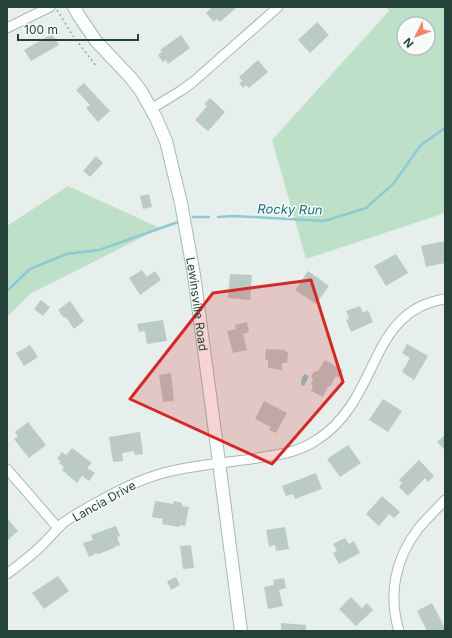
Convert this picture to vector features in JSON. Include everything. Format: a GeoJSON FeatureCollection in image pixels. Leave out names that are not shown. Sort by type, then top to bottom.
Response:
{"type":"FeatureCollection","features":[{"type":"Feature","properties":{"kind":"main road","name":"Lewinsville Road"},"geometry":{"type":"LineString","coordinates":[[74,7],[96,41],[131,78],[141,91],[156,118],[166,142],[182,202],[194,275],[240,631]]}},
{"type":"Feature","properties":{"kind":"street"},"geometry":{"type":"LineString","coordinates":[[7,28],[50,7]]}},
{"type":"Feature","properties":{"kind":"street"},"geometry":{"type":"LineString","coordinates":[[151,109],[193,82],[278,7]]}},
{"type":"Feature","properties":{"kind":"street","name":"Lancia Drive"},"geometry":{"type":"LineString","coordinates":[[7,574],[41,546],[58,528],[77,513],[110,494],[141,480],[180,469],[252,460],[288,453],[317,440],[340,420],[350,406],[360,390],[382,344],[398,323],[408,314],[420,307],[431,302],[445,299]]}},
{"type":"Feature","properties":{"kind":"street"},"geometry":{"type":"LineString","coordinates":[[7,469],[58,528]]}},
{"type":"Feature","properties":{"kind":"street"},"geometry":{"type":"LineString","coordinates":[[399,631],[394,607],[394,592],[398,568],[410,540],[445,500]]}},
{"type":"Feature","properties":{"kind":"path"},"geometry":{"type":"LineString","coordinates":[[56,7],[69,30],[97,67]]}},
{"type":"Feature","properties":{"kind":"highlighted area"},"geometry":{"type":"Polygon","coordinates":[[[311,280],[343,382],[272,464],[130,399],[213,293],[311,280]]]}},
{"type":"Feature","properties":{"kind":"green space"},"geometry":{"type":"Polygon","coordinates":[[[386,7],[445,7],[445,213],[306,259],[272,140],[389,11],[386,7]]]}},
{"type":"Feature","properties":{"kind":"green space"},"geometry":{"type":"Polygon","coordinates":[[[68,186],[160,228],[30,294],[7,317],[7,226],[68,186]]]}},
{"type":"Feature","properties":{"kind":"water"},"geometry":{"type":"Polygon","coordinates":[[[305,374],[309,376],[304,386],[301,385],[303,375],[305,374]]]}},
{"type":"Feature","properties":{"kind":"building"},"geometry":{"type":"Polygon","coordinates":[[[212,7],[237,7],[220,22],[217,19],[214,22],[206,13],[212,7]]]}},
{"type":"Feature","properties":{"kind":"building"},"geometry":{"type":"Polygon","coordinates":[[[317,22],[329,35],[310,53],[298,40],[317,22]]]}},
{"type":"Feature","properties":{"kind":"building"},"geometry":{"type":"Polygon","coordinates":[[[52,34],[59,45],[31,61],[24,50],[52,34]]]}},
{"type":"Feature","properties":{"kind":"building"},"geometry":{"type":"Polygon","coordinates":[[[181,35],[190,48],[168,64],[166,60],[163,62],[158,55],[162,52],[160,50],[181,35]]]}},
{"type":"Feature","properties":{"kind":"building"},"geometry":{"type":"Polygon","coordinates":[[[258,60],[268,72],[249,88],[246,85],[243,88],[239,83],[242,81],[239,77],[258,60]]]}},
{"type":"Feature","properties":{"kind":"building"},"geometry":{"type":"Polygon","coordinates":[[[84,83],[110,111],[98,122],[86,108],[90,105],[76,90],[84,83]]]}},
{"type":"Feature","properties":{"kind":"building"},"geometry":{"type":"Polygon","coordinates":[[[210,98],[225,112],[208,131],[195,120],[207,106],[204,104],[210,98]]]}},
{"type":"Feature","properties":{"kind":"building"},"geometry":{"type":"Polygon","coordinates":[[[96,156],[103,163],[90,177],[83,171],[96,156]]]}},
{"type":"Feature","properties":{"kind":"building"},"geometry":{"type":"Polygon","coordinates":[[[149,194],[152,207],[143,209],[140,196],[149,194]]]}},
{"type":"Feature","properties":{"kind":"building"},"geometry":{"type":"Polygon","coordinates":[[[445,241],[445,263],[426,267],[421,246],[445,241]]]}},
{"type":"Feature","properties":{"kind":"building"},"geometry":{"type":"Polygon","coordinates":[[[396,254],[408,273],[386,286],[374,266],[396,254]]]}},
{"type":"Feature","properties":{"kind":"building"},"geometry":{"type":"Polygon","coordinates":[[[142,270],[147,277],[155,271],[161,280],[140,295],[129,278],[142,270]]]}},
{"type":"Feature","properties":{"kind":"building"},"geometry":{"type":"Polygon","coordinates":[[[308,271],[329,286],[316,304],[295,290],[308,271]]]}},
{"type":"Feature","properties":{"kind":"building"},"geometry":{"type":"Polygon","coordinates":[[[230,274],[252,275],[250,300],[228,298],[230,274]]]}},
{"type":"Feature","properties":{"kind":"building"},"geometry":{"type":"Polygon","coordinates":[[[41,300],[50,307],[43,316],[34,309],[41,300]]]}},
{"type":"Feature","properties":{"kind":"building"},"geometry":{"type":"Polygon","coordinates":[[[70,301],[84,321],[74,329],[66,317],[64,318],[58,310],[70,301]]]}},
{"type":"Feature","properties":{"kind":"building"},"geometry":{"type":"Polygon","coordinates":[[[360,306],[363,313],[368,310],[373,322],[351,332],[346,320],[349,319],[346,311],[360,306]]]}},
{"type":"Feature","properties":{"kind":"building"},"geometry":{"type":"Polygon","coordinates":[[[163,320],[167,341],[147,344],[145,331],[139,332],[137,324],[163,320]]]}},
{"type":"Feature","properties":{"kind":"building"},"geometry":{"type":"Polygon","coordinates":[[[247,322],[249,332],[243,334],[247,350],[233,353],[227,331],[236,329],[235,325],[247,322]]]}},
{"type":"Feature","properties":{"kind":"building"},"geometry":{"type":"Polygon","coordinates":[[[407,344],[428,356],[414,380],[402,372],[410,358],[402,353],[407,344]]]}},
{"type":"Feature","properties":{"kind":"building"},"geometry":{"type":"Polygon","coordinates":[[[30,345],[38,357],[24,366],[16,353],[30,345]]]}},
{"type":"Feature","properties":{"kind":"building"},"geometry":{"type":"Polygon","coordinates":[[[266,349],[285,350],[288,352],[287,363],[282,363],[282,370],[268,368],[268,360],[265,360],[266,349]]]}},
{"type":"Feature","properties":{"kind":"building"},"geometry":{"type":"Polygon","coordinates":[[[325,360],[343,370],[338,378],[336,376],[330,387],[328,386],[323,397],[311,391],[313,386],[311,384],[313,380],[311,376],[314,372],[318,371],[325,360]]]}},
{"type":"Feature","properties":{"kind":"building"},"geometry":{"type":"Polygon","coordinates":[[[171,373],[174,401],[163,402],[159,375],[171,373]]]}},
{"type":"Feature","properties":{"kind":"building"},"geometry":{"type":"Polygon","coordinates":[[[383,399],[402,411],[388,432],[369,420],[383,399]]]}},
{"type":"Feature","properties":{"kind":"building"},"geometry":{"type":"Polygon","coordinates":[[[264,401],[287,413],[276,433],[269,430],[271,427],[255,419],[264,401]]]}},
{"type":"Feature","properties":{"kind":"building"},"geometry":{"type":"Polygon","coordinates":[[[28,422],[46,445],[29,458],[14,439],[18,436],[15,432],[28,422]]]}},
{"type":"Feature","properties":{"kind":"building"},"geometry":{"type":"Polygon","coordinates":[[[140,432],[143,454],[135,455],[134,451],[122,453],[123,461],[113,462],[109,437],[140,432]]]}},
{"type":"Feature","properties":{"kind":"building"},"geometry":{"type":"Polygon","coordinates":[[[445,435],[445,450],[437,442],[445,435]]]}},
{"type":"Feature","properties":{"kind":"building"},"geometry":{"type":"Polygon","coordinates":[[[348,445],[361,463],[340,477],[327,459],[348,445]]]}},
{"type":"Feature","properties":{"kind":"building"},"geometry":{"type":"Polygon","coordinates":[[[72,448],[92,463],[87,468],[95,473],[89,481],[82,476],[77,483],[62,470],[64,467],[59,463],[61,461],[57,459],[62,452],[66,455],[72,448]]]}},
{"type":"Feature","properties":{"kind":"building"},"geometry":{"type":"Polygon","coordinates":[[[419,460],[434,476],[428,482],[425,478],[408,496],[399,487],[402,483],[399,480],[419,460]]]}},
{"type":"Feature","properties":{"kind":"building"},"geometry":{"type":"Polygon","coordinates":[[[316,473],[322,489],[295,499],[293,494],[286,496],[282,486],[316,473]]]}},
{"type":"Feature","properties":{"kind":"building"},"geometry":{"type":"Polygon","coordinates":[[[382,496],[400,512],[394,518],[389,514],[379,526],[366,514],[382,496]]]}},
{"type":"Feature","properties":{"kind":"building"},"geometry":{"type":"Polygon","coordinates":[[[155,501],[173,504],[174,501],[182,503],[182,506],[189,507],[185,526],[180,525],[179,527],[162,524],[163,519],[152,517],[155,501]]]}},
{"type":"Feature","properties":{"kind":"building"},"geometry":{"type":"Polygon","coordinates":[[[7,518],[18,531],[7,541],[7,518]]]}},
{"type":"Feature","properties":{"kind":"building"},"geometry":{"type":"Polygon","coordinates":[[[116,526],[120,536],[117,537],[120,545],[89,557],[83,543],[93,540],[91,535],[116,526]]]}},
{"type":"Feature","properties":{"kind":"building"},"geometry":{"type":"Polygon","coordinates":[[[285,527],[289,549],[276,551],[275,545],[269,547],[266,530],[285,527]]]}},
{"type":"Feature","properties":{"kind":"building"},"geometry":{"type":"Polygon","coordinates":[[[345,538],[349,544],[354,541],[360,553],[339,564],[333,553],[337,551],[333,544],[345,538]]]}},
{"type":"Feature","properties":{"kind":"building"},"geometry":{"type":"Polygon","coordinates":[[[191,545],[194,568],[183,569],[180,546],[191,545]]]}},
{"type":"Feature","properties":{"kind":"building"},"geometry":{"type":"Polygon","coordinates":[[[58,576],[69,591],[44,609],[32,593],[58,576]]]}},
{"type":"Feature","properties":{"kind":"building"},"geometry":{"type":"Polygon","coordinates":[[[176,577],[180,585],[171,590],[167,581],[176,577]]]}},
{"type":"Feature","properties":{"kind":"building"},"geometry":{"type":"Polygon","coordinates":[[[284,578],[286,588],[279,590],[283,606],[268,609],[264,587],[274,585],[273,580],[284,578]]]}},
{"type":"Feature","properties":{"kind":"building"},"geometry":{"type":"Polygon","coordinates":[[[351,597],[362,608],[367,603],[373,610],[356,626],[339,609],[351,597]]]}},
{"type":"Feature","properties":{"kind":"building"},"geometry":{"type":"Polygon","coordinates":[[[432,603],[445,628],[445,631],[427,631],[417,611],[432,603]]]}},
{"type":"Feature","properties":{"kind":"building"},"geometry":{"type":"Polygon","coordinates":[[[281,623],[306,625],[306,631],[281,631],[281,623]]]}},
{"type":"Feature","properties":{"kind":"waterway","name":"Rocky Run"},"geometry":{"type":"LineString","coordinates":[[218,217],[235,216],[324,221],[366,208],[393,184],[421,145],[445,128]]}},
{"type":"Feature","properties":{"kind":"waterway","name":"Rocky Run"},"geometry":{"type":"LineString","coordinates":[[193,217],[209,217]]}},
{"type":"Feature","properties":{"kind":"waterway","name":"Rocky Run"},"geometry":{"type":"LineString","coordinates":[[7,291],[30,269],[66,254],[99,250],[178,222]]}}]}
